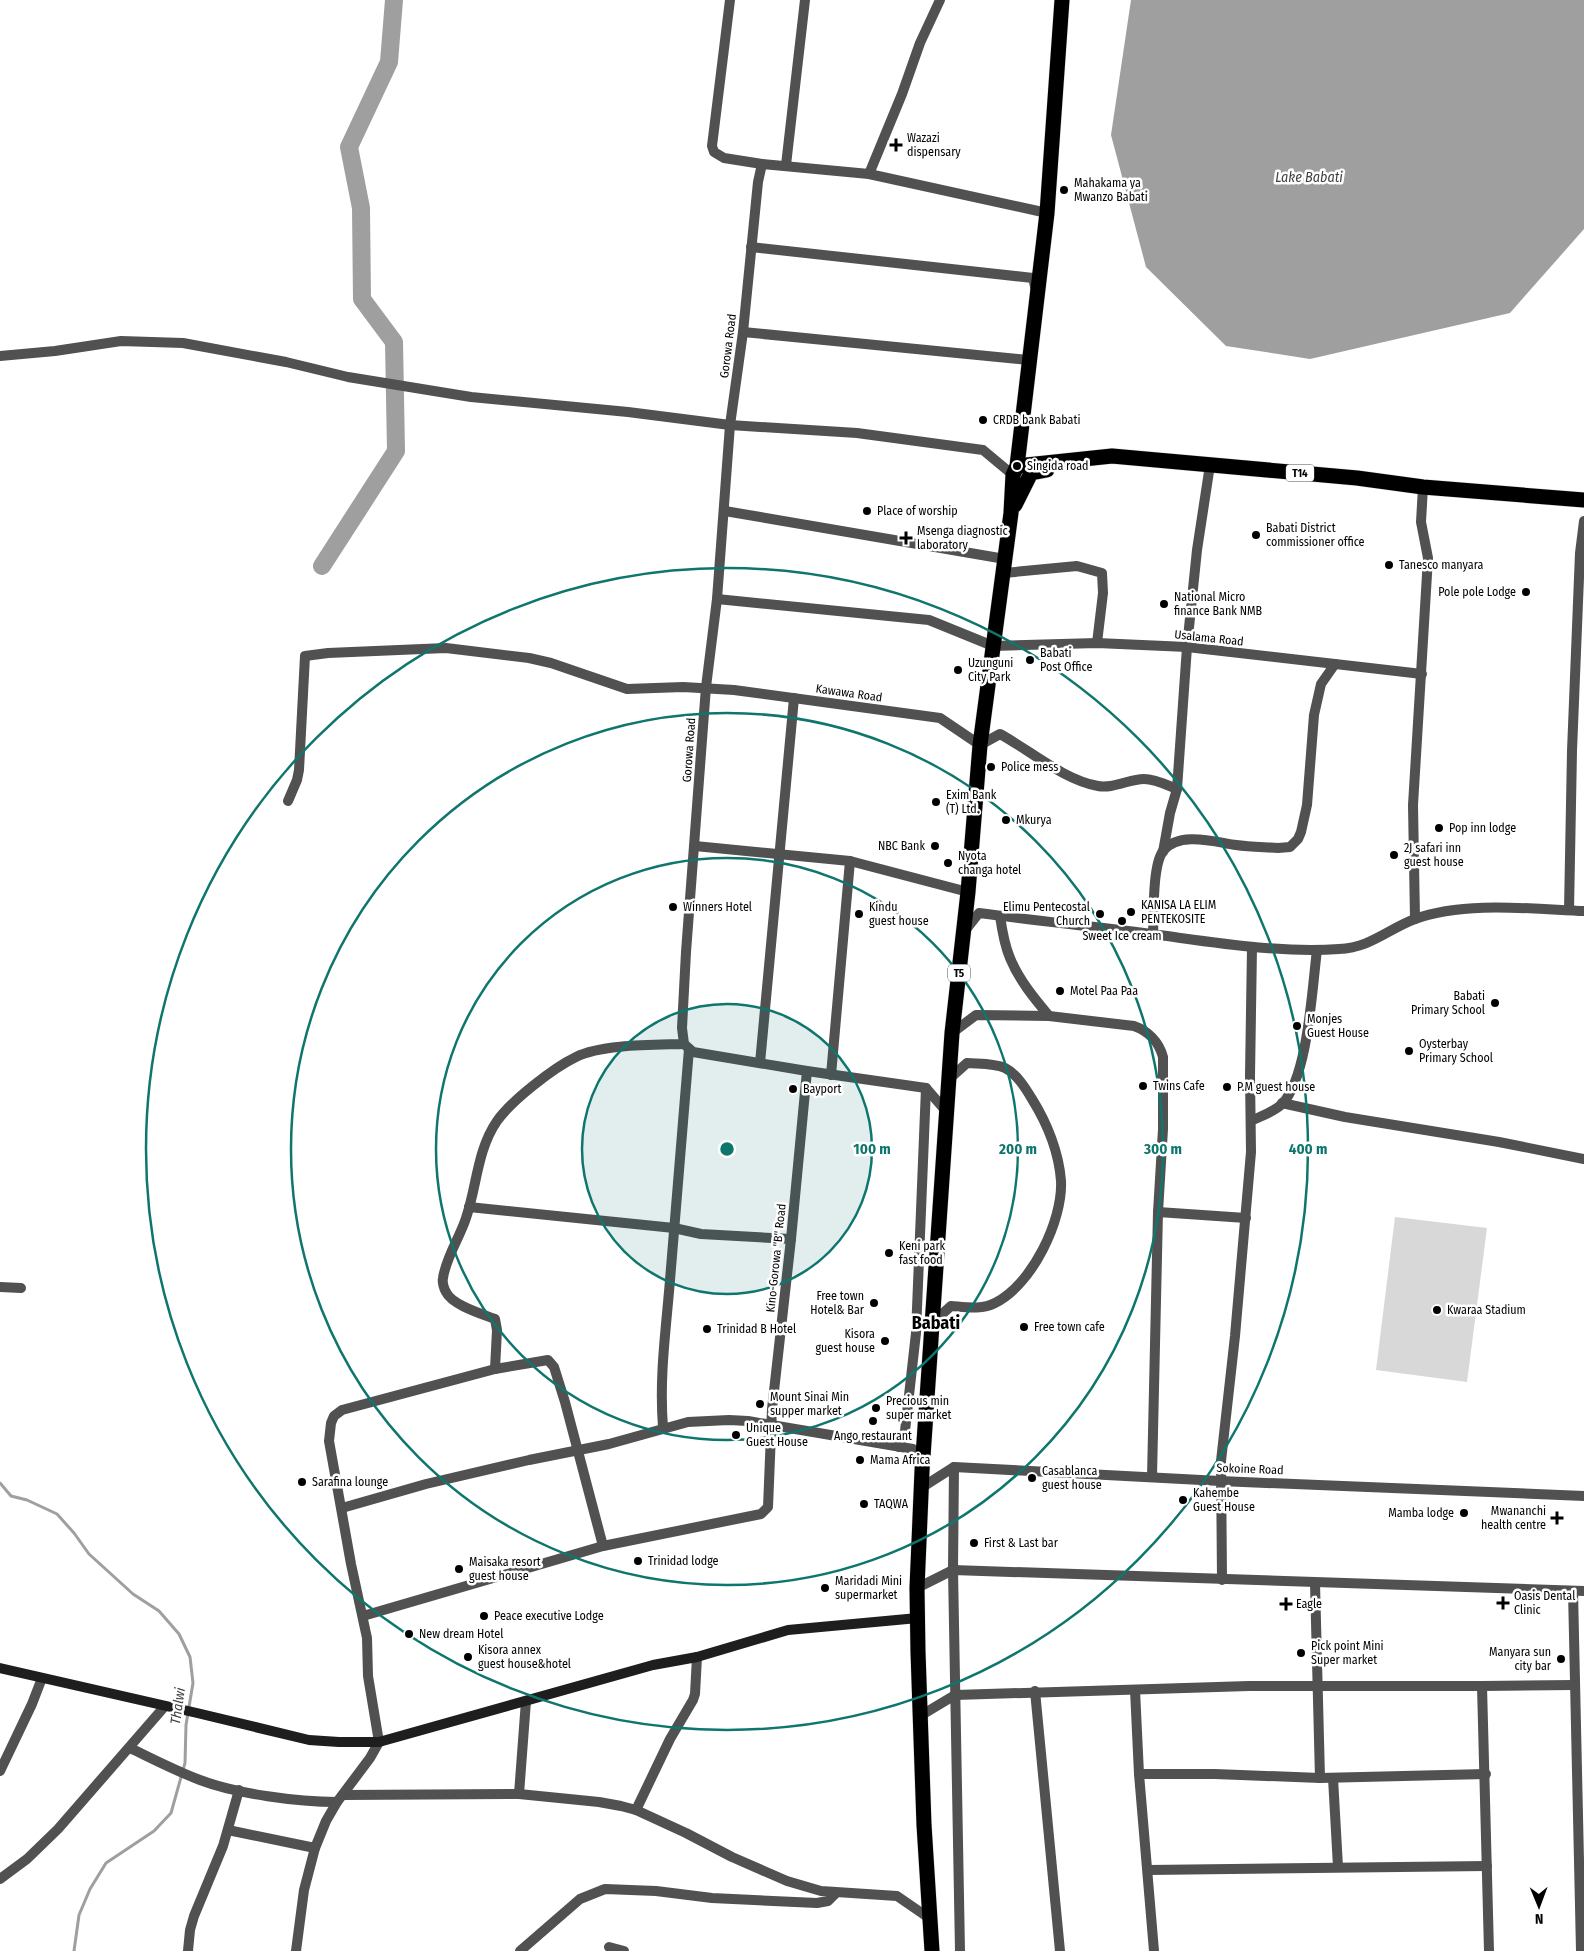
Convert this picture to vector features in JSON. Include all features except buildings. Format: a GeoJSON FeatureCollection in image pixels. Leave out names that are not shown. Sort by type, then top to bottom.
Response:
{"type":"FeatureCollection","features":[{"type":"Feature","properties":{"kind":"highway","name":"T5"},"geometry":{"type":"LineString","coordinates":[[932,1951],[920,1716],[917,1588],[931,1324],[945,1110],[968,892],[980,745],[1012,513],[1015,471],[1047,213],[1059,2]]}},
{"type":"Feature","properties":{"kind":"highway","name":"T14"},"geometry":{"type":"LineString","coordinates":[[1012,513],[1031,473],[1112,456]]}},
{"type":"Feature","properties":{"kind":"highway","name":"T14"},"geometry":{"type":"LineString","coordinates":[[1015,471],[1112,456],[1357,478],[1423,487],[1584,500]]}},
{"type":"Feature","properties":{"kind":"street"},"geometry":{"type":"LineString","coordinates":[[730,0],[712,146],[714,152],[724,158],[762,164],[869,174],[1047,213]]}},
{"type":"Feature","properties":{"kind":"street"},"geometry":{"type":"LineString","coordinates":[[786,165],[805,0]]}},
{"type":"Feature","properties":{"kind":"street"},"geometry":{"type":"LineString","coordinates":[[869,174],[902,94],[920,42],[940,0]]}},
{"type":"Feature","properties":{"kind":"street","name":"Gorowa Road"},"geometry":{"type":"LineString","coordinates":[[663,1427],[661,1380],[674,1228],[686,1047],[682,1028],[684,988],[706,688],[717,599],[730,425],[743,332],[758,182],[762,164]]}},
{"type":"Feature","properties":{"kind":"street"},"geometry":{"type":"LineString","coordinates":[[751,247],[1033,278],[1037,299]]}},
{"type":"Feature","properties":{"kind":"street"},"geometry":{"type":"LineString","coordinates":[[743,332],[1028,360]]}},
{"type":"Feature","properties":{"kind":"street"},"geometry":{"type":"LineString","coordinates":[[0,356],[55,351],[121,340],[183,343],[286,362],[348,377],[471,397],[628,412],[730,425],[857,433],[983,450],[1015,471]]}},
{"type":"Feature","properties":{"kind":"street"},"geometry":{"type":"LineString","coordinates":[[1153,935],[1154,887],[1177,789],[1187,647],[1197,550],[1210,465]]}},
{"type":"Feature","properties":{"kind":"street"},"geometry":{"type":"LineString","coordinates":[[1415,919],[1413,805],[1428,558],[1421,522],[1423,487]]}},
{"type":"Feature","properties":{"kind":"street"},"geometry":{"type":"LineString","coordinates":[[725,511],[1005,566],[1077,566],[1099,571],[1103,576],[1103,587],[1098,643]]}},
{"type":"Feature","properties":{"kind":"street"},"geometry":{"type":"LineString","coordinates":[[1568,910],[1579,710],[1580,562],[1584,521]]}},
{"type":"Feature","properties":{"kind":"street"},"geometry":{"type":"LineString","coordinates":[[717,599],[929,620],[993,646]]}},
{"type":"Feature","properties":{"kind":"street","name":"Usalama Road"},"geometry":{"type":"LineString","coordinates":[[993,646],[1098,643],[1187,647],[1422,674]]}},
{"type":"Feature","properties":{"kind":"street","name":"Kawawa Road"},"geometry":{"type":"LineString","coordinates":[[288,801],[299,770],[303,662],[304,656],[308,655],[446,648],[529,658],[551,663],[627,689],[706,688],[756,692],[940,718],[980,745]]}},
{"type":"Feature","properties":{"kind":"street"},"geometry":{"type":"LineString","coordinates":[[1163,852],[1173,844],[1186,840],[1209,840],[1238,845],[1278,848],[1290,847],[1298,839],[1306,805],[1314,716],[1321,684],[1335,664]]}},
{"type":"Feature","properties":{"kind":"street"},"geometry":{"type":"LineString","coordinates":[[760,1064],[794,698]]}},
{"type":"Feature","properties":{"kind":"street"},"geometry":{"type":"LineString","coordinates":[[980,745],[1000,734],[1046,763],[1095,786],[1106,787],[1148,779],[1177,789]]}},
{"type":"Feature","properties":{"kind":"street"},"geometry":{"type":"LineString","coordinates":[[695,846],[850,861],[968,892]]}},
{"type":"Feature","properties":{"kind":"street"},"geometry":{"type":"LineString","coordinates":[[831,1075],[850,861]]}},
{"type":"Feature","properties":{"kind":"street"},"geometry":{"type":"LineString","coordinates":[[963,933],[979,913],[1252,947],[1317,950],[1342,949],[1372,942],[1415,919],[1448,910],[1500,908],[1584,910]]}},
{"type":"Feature","properties":{"kind":"street"},"geometry":{"type":"LineString","coordinates":[[1000,916],[1005,943],[1015,968],[1032,995],[1050,1016]]}},
{"type":"Feature","properties":{"kind":"street"},"geometry":{"type":"LineString","coordinates":[[1222,1580],[1220,1481],[1252,1152],[1252,947]]}},
{"type":"Feature","properties":{"kind":"street"},"geometry":{"type":"LineString","coordinates":[[1251,1121],[1282,1103],[1295,1084],[1300,1072],[1317,950]]}},
{"type":"Feature","properties":{"kind":"street"},"geometry":{"type":"LineString","coordinates":[[952,1033],[976,1015],[1050,1016],[1134,1026],[1143,1030],[1159,1046],[1163,1057],[1163,1129],[1158,1212],[1152,1477]]}},
{"type":"Feature","properties":{"kind":"street"},"geometry":{"type":"LineString","coordinates":[[495,1369],[497,1330],[495,1320],[451,1300],[445,1291],[443,1279],[469,1207],[480,1159],[497,1121],[507,1109],[576,1056],[615,1048],[686,1047],[760,1064],[926,1088],[945,1110]]}},
{"type":"Feature","properties":{"kind":"street"},"geometry":{"type":"LineString","coordinates":[[931,1324],[951,1306],[987,1306],[1002,1299],[1017,1287],[1030,1271],[1053,1223],[1059,1200],[1061,1180],[1055,1147],[1040,1111],[1016,1078],[1005,1068],[968,1063],[948,1081]]}},
{"type":"Feature","properties":{"kind":"street","name":"Kino-Gorowa \"B\" Road"},"geometry":{"type":"LineString","coordinates":[[603,1546],[761,1514],[768,1507],[771,1425],[807,1071]]}},
{"type":"Feature","properties":{"kind":"street"},"geometry":{"type":"LineString","coordinates":[[900,1447],[905,1431],[916,1333],[926,1088]]}},
{"type":"Feature","properties":{"kind":"street"},"geometry":{"type":"LineString","coordinates":[[1282,1103],[1345,1117],[1499,1142],[1584,1159]]}},
{"type":"Feature","properties":{"kind":"street"},"geometry":{"type":"LineString","coordinates":[[469,1207],[674,1228],[701,1234],[791,1239]]}},
{"type":"Feature","properties":{"kind":"street"},"geometry":{"type":"LineString","coordinates":[[1158,1212],[1246,1218]]}},
{"type":"Feature","properties":{"kind":"street"},"geometry":{"type":"LineString","coordinates":[[0,1287],[21,1288]]}},
{"type":"Feature","properties":{"kind":"street"},"geometry":{"type":"LineString","coordinates":[[916,1333],[930,1352]]}},
{"type":"Feature","properties":{"kind":"street"},"geometry":{"type":"LineString","coordinates":[[296,1951],[304,1890],[314,1848],[326,1821],[340,1798],[370,1758],[379,1742],[368,1676],[368,1645],[329,1441],[331,1424],[338,1412],[351,1407],[495,1369],[545,1360],[550,1362],[565,1402],[603,1546],[363,1616]]}},
{"type":"Feature","properties":{"kind":"street"},"geometry":{"type":"LineString","coordinates":[[342,1508],[426,1484],[576,1449],[609,1444],[663,1427],[688,1422],[729,1420],[771,1425],[913,1449],[922,1471]]}},
{"type":"Feature","properties":{"kind":"street"},"geometry":{"type":"LineString","coordinates":[[921,1488],[954,1467]]}},
{"type":"Feature","properties":{"kind":"street"},"geometry":{"type":"LineString","coordinates":[[954,1467],[953,1570],[960,1951]]}},
{"type":"Feature","properties":{"kind":"street","name":"Sokoine Road"},"geometry":{"type":"LineString","coordinates":[[954,1467],[1220,1481],[1584,1496]]}},
{"type":"Feature","properties":{"kind":"street"},"geometry":{"type":"LineString","coordinates":[[917,1588],[953,1570],[1584,1591]]}},
{"type":"Feature","properties":{"kind":"street"},"geometry":{"type":"LineString","coordinates":[[1316,1583],[1320,1778]]}},
{"type":"Feature","properties":{"kind":"street"},"geometry":{"type":"LineString","coordinates":[[1573,1591],[1581,1951]]}},
{"type":"Feature","properties":{"kind":"street"},"geometry":{"type":"LineString","coordinates":[[0,1668],[197,1712],[309,1740],[379,1742],[653,1665],[697,1657],[788,1630],[918,1618]]}},
{"type":"Feature","properties":{"kind":"street"},"geometry":{"type":"LineString","coordinates":[[636,1810],[670,1739],[693,1700],[697,1657]]}},
{"type":"Feature","properties":{"kind":"street"},"geometry":{"type":"LineString","coordinates":[[0,1771],[32,1704],[42,1678]]}},
{"type":"Feature","properties":{"kind":"street"},"geometry":{"type":"LineString","coordinates":[[920,1716],[955,1695],[1035,1691],[1318,1685],[1482,1686],[1574,1684]]}},
{"type":"Feature","properties":{"kind":"street"},"geometry":{"type":"LineString","coordinates":[[1482,1686],[1486,1774],[1489,1951]]}},
{"type":"Feature","properties":{"kind":"street"},"geometry":{"type":"LineString","coordinates":[[1135,1690],[1139,1774],[1154,1951]]}},
{"type":"Feature","properties":{"kind":"street"},"geometry":{"type":"LineString","coordinates":[[1035,1691],[1060,1951]]}},
{"type":"Feature","properties":{"kind":"street"},"geometry":{"type":"LineString","coordinates":[[519,1794],[526,1700]]}},
{"type":"Feature","properties":{"kind":"street"},"geometry":{"type":"LineString","coordinates":[[0,1880],[27,1859],[58,1829],[165,1706]]}},
{"type":"Feature","properties":{"kind":"street"},"geometry":{"type":"LineString","coordinates":[[130,1748],[200,1780],[239,1790],[308,1801],[340,1798],[519,1794],[599,1802],[636,1810],[770,1874],[821,1891],[897,1896],[929,1918]]}},
{"type":"Feature","properties":{"kind":"street"},"geometry":{"type":"LineString","coordinates":[[1139,1774],[1215,1774],[1333,1778],[1486,1774]]}},
{"type":"Feature","properties":{"kind":"street"},"geometry":{"type":"LineString","coordinates":[[1333,1778],[1338,1867]]}},
{"type":"Feature","properties":{"kind":"street"},"geometry":{"type":"LineString","coordinates":[[188,1951],[190,1930],[194,1916],[214,1870],[239,1790]]}},
{"type":"Feature","properties":{"kind":"street"},"geometry":{"type":"LineString","coordinates":[[228,1830],[314,1848]]}},
{"type":"Feature","properties":{"kind":"street"},"geometry":{"type":"LineString","coordinates":[[1148,1870],[1487,1866]]}},
{"type":"Feature","properties":{"kind":"street"},"geometry":{"type":"LineString","coordinates":[[520,1951],[580,1899],[605,1889],[656,1891],[712,1898],[817,1903],[828,1900],[836,1893]]}},
{"type":"Feature","properties":{"kind":"street"},"geometry":{"type":"LineString","coordinates":[[609,1948],[624,1951]]}},
{"type":"Feature","properties":{"kind":"shaded area"},"geometry":{"type":"Polygon","coordinates":[[[1395,1217],[1487,1228],[1467,1382],[1376,1370],[1395,1217]]]}},
{"type":"Feature","properties":{"kind":"water","name":"Lake Babati"},"geometry":{"type":"Polygon","coordinates":[[[1131,0],[1584,0],[1584,229],[1510,313],[1310,359],[1226,346],[1146,267],[1111,135],[1131,0]]]}},
{"type":"Feature","properties":{"kind":"waterway"},"geometry":{"type":"LineString","coordinates":[[322,566],[396,451],[394,342],[362,299],[361,208],[349,147],[389,62],[394,0]]}},
{"type":"Feature","properties":{"kind":"waterway","name":"Thalwi"},"geometry":{"type":"LineString","coordinates":[[0,1483],[11,1496],[27,1500],[57,1514],[89,1554],[133,1594],[159,1611],[179,1634],[190,1657],[193,1683],[186,1725],[185,1763],[171,1813],[154,1831],[106,1863],[90,1889],[79,1915],[74,1951]]}},
{"type":"Feature","properties":{"kind":"place","name":"Wazazi dispensary"},"geometry":{"type":"Point","coordinates":[896,145]}},
{"type":"Feature","properties":{"kind":"place","name":"Mahakama ya Mwanzo Babati"},"geometry":{"type":"Point","coordinates":[1064,190]}},
{"type":"Feature","properties":{"kind":"place","name":"CRDB bank Babati"},"geometry":{"type":"Point","coordinates":[983,420]}},
{"type":"Feature","properties":{"kind":"place","name":"Singida road"},"geometry":{"type":"Point","coordinates":[1017,466]}},
{"type":"Feature","properties":{"kind":"place","name":"Place of worship"},"geometry":{"type":"Point","coordinates":[867,511]}},
{"type":"Feature","properties":{"kind":"place","name":"Babati District commissioner office"},"geometry":{"type":"Point","coordinates":[1256,535]}},
{"type":"Feature","properties":{"kind":"place","name":"Msenga diagnostic laboratory"},"geometry":{"type":"Point","coordinates":[906,538]}},
{"type":"Feature","properties":{"kind":"place","name":"Tanesco manyara"},"geometry":{"type":"Point","coordinates":[1389,565]}},
{"type":"Feature","properties":{"kind":"place","name":"Pole pole Lodge"},"geometry":{"type":"Point","coordinates":[1526,592]}},
{"type":"Feature","properties":{"kind":"place","name":"National Micro finance Bank NMB"},"geometry":{"type":"Point","coordinates":[1164,604]}},
{"type":"Feature","properties":{"kind":"place","name":"Babati Post Office"},"geometry":{"type":"Point","coordinates":[1030,660]}},
{"type":"Feature","properties":{"kind":"place","name":"Uzunguni City Park"},"geometry":{"type":"Point","coordinates":[958,670]}},
{"type":"Feature","properties":{"kind":"place","name":"Police mess"},"geometry":{"type":"Point","coordinates":[991,767]}},
{"type":"Feature","properties":{"kind":"place","name":"Exim Bank (T) Ltd."},"geometry":{"type":"Point","coordinates":[936,802]}},
{"type":"Feature","properties":{"kind":"place","name":"Mkurya"},"geometry":{"type":"Point","coordinates":[1006,820]}},
{"type":"Feature","properties":{"kind":"place","name":"Pop inn lodge"},"geometry":{"type":"Point","coordinates":[1439,828]}},
{"type":"Feature","properties":{"kind":"place","name":"NBC Bank"},"geometry":{"type":"Point","coordinates":[935,846]}},
{"type":"Feature","properties":{"kind":"place","name":"2J safari inn guest house"},"geometry":{"type":"Point","coordinates":[1394,855]}},
{"type":"Feature","properties":{"kind":"place","name":"Nyota changa hotel"},"geometry":{"type":"Point","coordinates":[948,863]}},
{"type":"Feature","properties":{"kind":"place","name":"Winners Hotel"},"geometry":{"type":"Point","coordinates":[673,907]}},
{"type":"Feature","properties":{"kind":"place","name":"KANISA LA ELIM PENTEKOSITE"},"geometry":{"type":"Point","coordinates":[1131,912]}},
{"type":"Feature","properties":{"kind":"place","name":"Kindu guest house"},"geometry":{"type":"Point","coordinates":[859,914]}},
{"type":"Feature","properties":{"kind":"place","name":"Elimu Pentecostal Church"},"geometry":{"type":"Point","coordinates":[1100,914]}},
{"type":"Feature","properties":{"kind":"place","name":"Sweet Ice cream"},"geometry":{"type":"Point","coordinates":[1122,921]}},
{"type":"Feature","properties":{"kind":"place","name":"Motel Paa Paa"},"geometry":{"type":"Point","coordinates":[1060,991]}},
{"type":"Feature","properties":{"kind":"place","name":"Babati Primary School"},"geometry":{"type":"Point","coordinates":[1495,1003]}},
{"type":"Feature","properties":{"kind":"place","name":"Monjes Guest House"},"geometry":{"type":"Point","coordinates":[1297,1026]}},
{"type":"Feature","properties":{"kind":"place","name":"Oysterbay Primary School"},"geometry":{"type":"Point","coordinates":[1409,1051]}},
{"type":"Feature","properties":{"kind":"place","name":"Twins Cafe"},"geometry":{"type":"Point","coordinates":[1143,1086]}},
{"type":"Feature","properties":{"kind":"place","name":"P.M guest house"},"geometry":{"type":"Point","coordinates":[1227,1087]}},
{"type":"Feature","properties":{"kind":"place","name":"Bayport"},"geometry":{"type":"Point","coordinates":[793,1089]}},
{"type":"Feature","properties":{"kind":"place","name":"Keni park fast food"},"geometry":{"type":"Point","coordinates":[889,1253]}},
{"type":"Feature","properties":{"kind":"place","name":"Free town Hotel& Bar"},"geometry":{"type":"Point","coordinates":[874,1303]}},
{"type":"Feature","properties":{"kind":"place","name":"Kwaraa Stadium"},"geometry":{"type":"Point","coordinates":[1437,1310]}},
{"type":"Feature","properties":{"kind":"place","name":"Free town cafe"},"geometry":{"type":"Point","coordinates":[1024,1327]}},
{"type":"Feature","properties":{"kind":"place","name":"Trinidad B Hotel"},"geometry":{"type":"Point","coordinates":[707,1329]}},
{"type":"Feature","properties":{"kind":"place","name":"Kisora guest house"},"geometry":{"type":"Point","coordinates":[885,1341]}},
{"type":"Feature","properties":{"kind":"place","name":"Mount Sinai Min supper market"},"geometry":{"type":"Point","coordinates":[760,1404]}},
{"type":"Feature","properties":{"kind":"place","name":"Precious min super market"},"geometry":{"type":"Point","coordinates":[876,1408]}},
{"type":"Feature","properties":{"kind":"place","name":"Ango restaurant"},"geometry":{"type":"Point","coordinates":[873,1421]}},
{"type":"Feature","properties":{"kind":"place","name":"Unique Guest House"},"geometry":{"type":"Point","coordinates":[736,1435]}},
{"type":"Feature","properties":{"kind":"place","name":"Mama Africa"},"geometry":{"type":"Point","coordinates":[860,1460]}},
{"type":"Feature","properties":{"kind":"place","name":"Casablanca guest house"},"geometry":{"type":"Point","coordinates":[1032,1478]}},
{"type":"Feature","properties":{"kind":"place","name":"Sarafina lounge"},"geometry":{"type":"Point","coordinates":[302,1482]}},
{"type":"Feature","properties":{"kind":"place","name":"Kahembe Guest House"},"geometry":{"type":"Point","coordinates":[1183,1500]}},
{"type":"Feature","properties":{"kind":"place","name":"TAQWA"},"geometry":{"type":"Point","coordinates":[864,1504]}},
{"type":"Feature","properties":{"kind":"place","name":"Mamba lodge"},"geometry":{"type":"Point","coordinates":[1464,1513]}},
{"type":"Feature","properties":{"kind":"place","name":"Mwananchi health centre"},"geometry":{"type":"Point","coordinates":[1557,1518]}},
{"type":"Feature","properties":{"kind":"place","name":"First & Last bar"},"geometry":{"type":"Point","coordinates":[974,1543]}},
{"type":"Feature","properties":{"kind":"place","name":"Trinidad lodge"},"geometry":{"type":"Point","coordinates":[638,1561]}},
{"type":"Feature","properties":{"kind":"place","name":"Maisaka resort guest house"},"geometry":{"type":"Point","coordinates":[459,1569]}},
{"type":"Feature","properties":{"kind":"place","name":"Maridadi Mini supermarket"},"geometry":{"type":"Point","coordinates":[825,1588]}},
{"type":"Feature","properties":{"kind":"place","name":"Oasis Dental Clinic"},"geometry":{"type":"Point","coordinates":[1503,1603]}},
{"type":"Feature","properties":{"kind":"place","name":"Eagle"},"geometry":{"type":"Point","coordinates":[1286,1604]}},
{"type":"Feature","properties":{"kind":"place","name":"Peace executive Lodge"},"geometry":{"type":"Point","coordinates":[484,1616]}},
{"type":"Feature","properties":{"kind":"place","name":"New dream Hotel"},"geometry":{"type":"Point","coordinates":[409,1634]}},
{"type":"Feature","properties":{"kind":"place","name":"Pick point Mini Super market"},"geometry":{"type":"Point","coordinates":[1301,1653]}},
{"type":"Feature","properties":{"kind":"place","name":"Kisora annex guest house&hotel"},"geometry":{"type":"Point","coordinates":[468,1657]}},
{"type":"Feature","properties":{"kind":"place","name":"Manyara sun city bar"},"geometry":{"type":"Point","coordinates":[1561,1659]}},
{"type":"Feature","properties":{"kind":"district","name":"Babati"},"geometry":{"type":"Point","coordinates":[936,1323]}}]}
